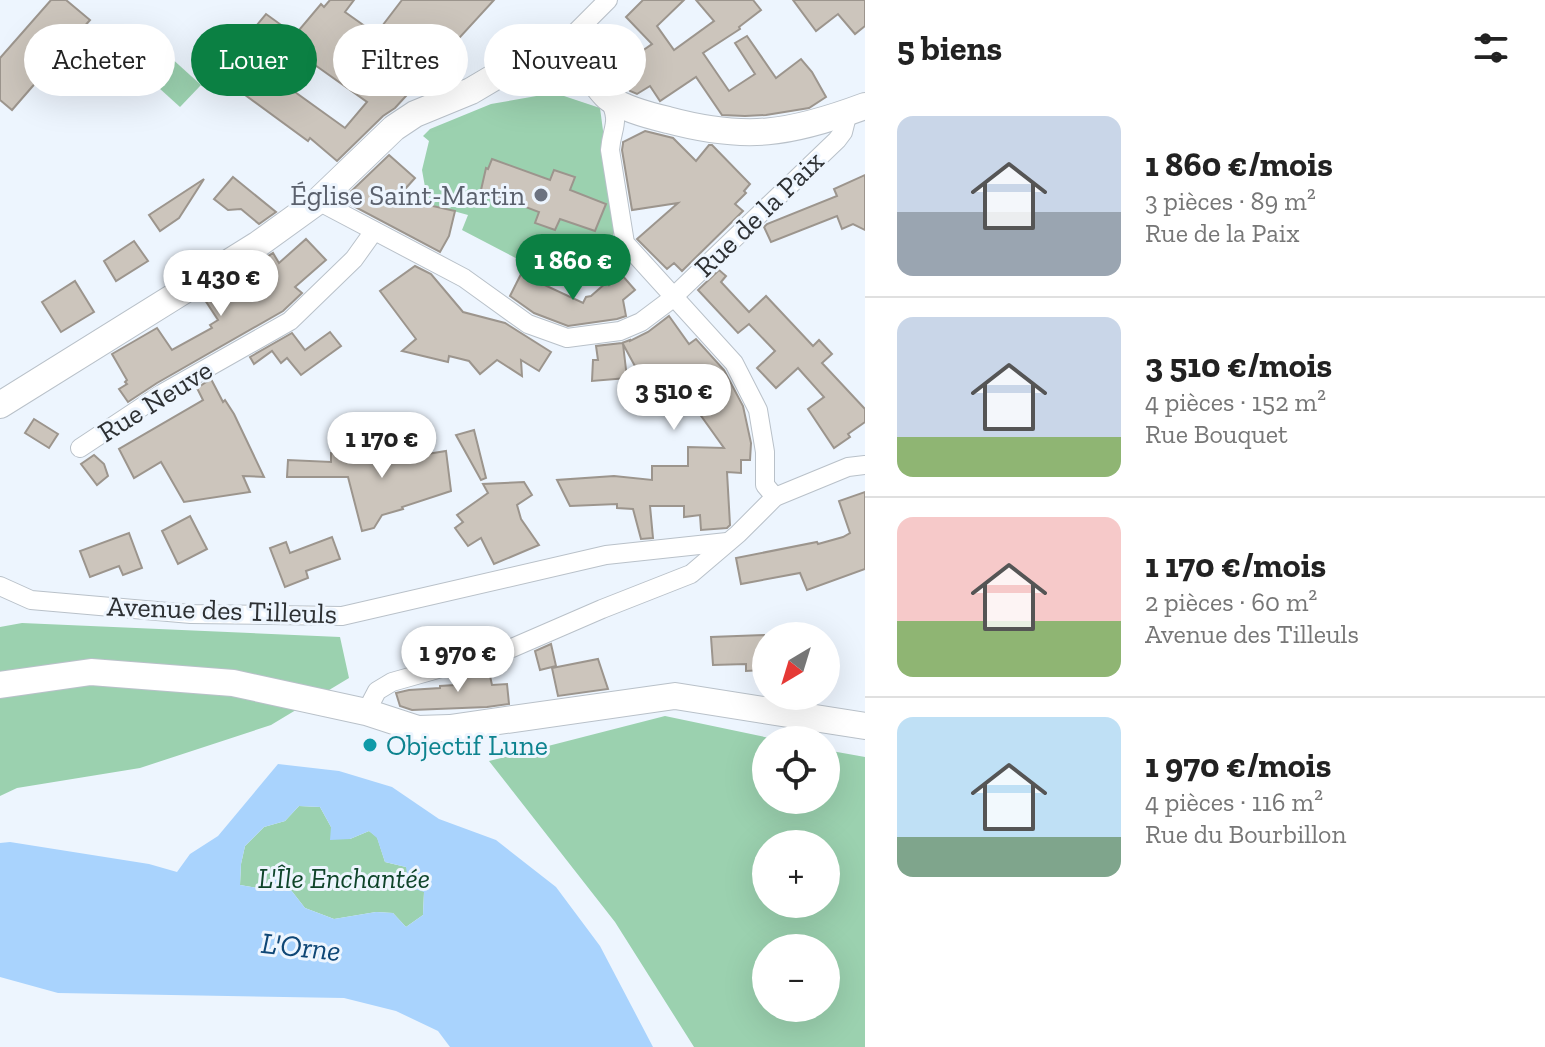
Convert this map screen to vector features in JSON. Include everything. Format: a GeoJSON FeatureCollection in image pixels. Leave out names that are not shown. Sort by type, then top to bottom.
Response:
{"type":"FeatureCollection","features":[{"type":"Feature","properties":{"kind":"street"},"geometry":{"type":"LineString","coordinates":[[581,24],[600,3]]}},
{"type":"Feature","properties":{"kind":"street"},"geometry":{"type":"LineString","coordinates":[[0,405],[257,245],[318,201],[394,128],[415,114],[484,83]]}},
{"type":"Feature","properties":{"kind":"street"},"geometry":{"type":"LineString","coordinates":[[607,96],[616,117],[610,150],[625,243],[734,363],[758,410],[765,452],[765,485],[775,497]]}},
{"type":"Feature","properties":{"kind":"street"},"geometry":{"type":"LineString","coordinates":[[609,99],[662,119],[727,132],[772,132],[856,109]]}},
{"type":"Feature","properties":{"kind":"street","name":"Rue de la Paix"},"geometry":{"type":"LineString","coordinates":[[318,201],[464,278],[528,324],[567,338],[620,331],[641,322],[673,297],[837,140],[856,109]]}},
{"type":"Feature","properties":{"kind":"street","name":"Rue Neuve"},"geometry":{"type":"LineString","coordinates":[[80,448],[163,393],[290,321],[354,259],[374,231]]}},
{"type":"Feature","properties":{"kind":"street"},"geometry":{"type":"LineString","coordinates":[[366,712],[377,691],[392,682],[512,648],[691,574],[775,497],[848,467],[865,465]]}},
{"type":"Feature","properties":{"kind":"street","name":"Avenue des Tilleuls"},"geometry":{"type":"LineString","coordinates":[[0,586],[31,600],[60,603],[191,614],[342,616],[606,555],[727,542]]}},
{"type":"Feature","properties":{"kind":"street"},"geometry":{"type":"LineString","coordinates":[[0,685],[91,672],[233,683],[366,712],[418,729],[450,728],[675,696],[865,726]]}},
{"type":"Feature","properties":{"kind":"green space"},"geometry":{"type":"Polygon","coordinates":[[[175,61],[191,76],[191,95],[180,107],[168,96],[175,96],[175,61]]]}},
{"type":"Feature","properties":{"kind":"green space"},"geometry":{"type":"Polygon","coordinates":[[[536,96],[564,96],[600,108],[616,228],[610,242],[575,287],[462,230],[468,215],[428,204],[422,170],[429,141],[423,136],[430,129],[491,104],[536,96]]]}},
{"type":"Feature","properties":{"kind":"green space"},"geometry":{"type":"Polygon","coordinates":[[[22,623],[340,637],[349,678],[271,725],[140,768],[17,788],[0,796],[0,627],[22,623]]]}},
{"type":"Feature","properties":{"kind":"green space"},"geometry":{"type":"Polygon","coordinates":[[[665,716],[752,734],[752,814],[840,814],[840,753],[865,757],[865,1047],[694,1047],[615,922],[489,761],[665,716]]]}},
{"type":"Feature","properties":{"kind":"green space","name":"L'Île Enchantée"},"geometry":{"type":"Polygon","coordinates":[[[299,806],[320,807],[331,827],[350,839],[369,831],[377,837],[385,862],[406,867],[424,892],[423,915],[406,927],[393,913],[376,912],[334,919],[305,908],[287,885],[258,888],[240,885],[245,846],[264,827],[285,821],[299,806]]]}},
{"type":"Feature","properties":{"kind":"water","name":"L'Orne"},"geometry":{"type":"Polygon","coordinates":[[[278,764],[339,771],[392,787],[439,819],[496,840],[556,887],[600,946],[653,1047],[450,1047],[438,1031],[396,1011],[344,998],[58,993],[0,977],[0,843],[149,864],[177,872],[190,854],[218,836],[278,764]],[[299,806],[285,821],[264,827],[245,846],[240,885],[258,888],[274,879],[287,885],[305,908],[334,919],[376,912],[393,913],[406,927],[423,915],[424,892],[409,887],[406,867],[385,862],[377,838],[369,831],[350,839],[330,840],[331,827],[320,807],[299,806]]]}},
{"type":"Feature","properties":{"kind":"building"},"geometry":{"type":"Polygon","coordinates":[[[51,0],[66,0],[90,20],[87,24],[30,24],[51,0]]]}},
{"type":"Feature","properties":{"kind":"building"},"geometry":{"type":"Polygon","coordinates":[[[330,0],[354,0],[345,12],[362,24],[333,24],[333,78],[317,66],[317,24],[304,24],[321,4],[324,7],[330,0]]]}},
{"type":"Feature","properties":{"kind":"building"},"geometry":{"type":"Polygon","coordinates":[[[402,0],[494,0],[468,28],[468,24],[384,24],[402,0]]]}},
{"type":"Feature","properties":{"kind":"building"},"geometry":{"type":"Polygon","coordinates":[[[643,0],[684,0],[657,26],[674,50],[714,21],[696,0],[753,0],[761,10],[740,29],[703,53],[729,91],[755,74],[735,43],[747,36],[776,78],[801,59],[826,97],[809,108],[766,115],[722,115],[696,77],[660,101],[650,86],[646,88],[646,48],[652,44],[646,38],[646,24],[633,24],[626,17],[643,0]]]}},
{"type":"Feature","properties":{"kind":"building"},"geometry":{"type":"Polygon","coordinates":[[[793,0],[865,0],[865,26],[855,34],[838,14],[816,31],[793,0]]]}},
{"type":"Feature","properties":{"kind":"building"},"geometry":{"type":"Polygon","coordinates":[[[266,14],[280,24],[258,24],[266,14]]]}},
{"type":"Feature","properties":{"kind":"building"},"geometry":{"type":"Polygon","coordinates":[[[24,31],[24,96],[12,110],[0,100],[0,58],[24,31]]]}},
{"type":"Feature","properties":{"kind":"building"},"geometry":{"type":"Polygon","coordinates":[[[247,96],[301,96],[345,128],[367,102],[359,96],[406,96],[337,161],[310,138],[308,141],[247,96]]]}},
{"type":"Feature","properties":{"kind":"building"},"geometry":{"type":"Polygon","coordinates":[[[645,131],[673,138],[696,161],[712,145],[750,184],[735,204],[743,211],[682,271],[674,263],[667,269],[637,239],[678,203],[632,210],[623,142],[645,131]]]}},
{"type":"Feature","properties":{"kind":"building"},"geometry":{"type":"Polygon","coordinates":[[[389,155],[415,178],[397,198],[455,211],[449,236],[440,252],[342,200],[389,155]]]}},
{"type":"Feature","properties":{"kind":"building","name":"Église Saint-Martin"},"geometry":{"type":"Polygon","coordinates":[[[492,159],[550,180],[554,170],[575,177],[570,190],[606,204],[595,231],[560,219],[555,230],[535,223],[539,212],[481,190],[486,168],[492,159]]]}},
{"type":"Feature","properties":{"kind":"building"},"geometry":{"type":"Polygon","coordinates":[[[865,175],[865,230],[853,224],[842,229],[837,216],[771,242],[764,227],[767,224],[837,196],[834,189],[865,175]]]}},
{"type":"Feature","properties":{"kind":"building"},"geometry":{"type":"Polygon","coordinates":[[[233,177],[276,212],[259,224],[241,209],[228,210],[214,199],[233,177]]]}},
{"type":"Feature","properties":{"kind":"building"},"geometry":{"type":"Polygon","coordinates":[[[204,179],[179,218],[160,231],[149,215],[204,179]]]}},
{"type":"Feature","properties":{"kind":"building"},"geometry":{"type":"Polygon","coordinates":[[[306,239],[326,260],[295,287],[302,293],[283,311],[128,402],[119,389],[127,384],[127,380],[112,354],[157,328],[172,350],[212,328],[210,325],[218,320],[203,297],[273,253],[279,263],[306,239]]]}},
{"type":"Feature","properties":{"kind":"building"},"geometry":{"type":"Polygon","coordinates":[[[134,241],[148,261],[116,281],[104,261],[134,241]]]}},
{"type":"Feature","properties":{"kind":"building"},"geometry":{"type":"Polygon","coordinates":[[[415,266],[431,274],[463,312],[505,323],[551,352],[539,371],[521,360],[522,376],[497,360],[480,374],[469,361],[449,356],[448,362],[402,351],[416,339],[380,291],[415,266]]]}},
{"type":"Feature","properties":{"kind":"building"},"geometry":{"type":"Polygon","coordinates":[[[719,270],[726,276],[721,282],[749,312],[766,296],[813,346],[819,340],[832,354],[822,363],[865,409],[865,422],[848,434],[850,437],[834,448],[808,409],[824,397],[798,368],[776,388],[757,368],[775,351],[749,324],[738,333],[698,290],[719,270]]]}},
{"type":"Feature","properties":{"kind":"building"},"geometry":{"type":"Polygon","coordinates":[[[521,274],[583,303],[586,297],[622,275],[635,290],[623,300],[626,316],[568,326],[534,313],[510,296],[521,274]]]}},
{"type":"Feature","properties":{"kind":"building"},"geometry":{"type":"Polygon","coordinates":[[[75,281],[94,312],[61,332],[42,302],[75,281]]]}},
{"type":"Feature","properties":{"kind":"building"},"geometry":{"type":"Polygon","coordinates":[[[669,316],[689,344],[696,339],[724,370],[743,406],[751,443],[750,460],[741,460],[741,473],[727,472],[730,525],[727,528],[701,530],[700,515],[684,517],[684,506],[650,506],[653,538],[641,539],[633,509],[617,508],[617,504],[570,506],[557,480],[614,476],[652,480],[652,466],[688,466],[688,447],[724,448],[697,414],[685,392],[656,405],[623,344],[627,378],[592,381],[593,360],[598,360],[596,346],[630,341],[669,316]]]}},
{"type":"Feature","properties":{"kind":"building"},"geometry":{"type":"Polygon","coordinates":[[[330,332],[341,346],[301,375],[287,358],[281,363],[272,351],[254,364],[250,357],[292,333],[305,350],[330,332]]]}},
{"type":"Feature","properties":{"kind":"building"},"geometry":{"type":"Polygon","coordinates":[[[211,379],[223,402],[225,400],[234,414],[264,477],[243,476],[250,492],[184,502],[161,462],[134,478],[119,449],[203,400],[197,388],[211,379]]]}},
{"type":"Feature","properties":{"kind":"building"},"geometry":{"type":"Polygon","coordinates":[[[34,419],[58,434],[49,448],[25,433],[34,419]]]}},
{"type":"Feature","properties":{"kind":"building"},"geometry":{"type":"Polygon","coordinates":[[[474,430],[486,478],[481,480],[456,435],[474,430]]]}},
{"type":"Feature","properties":{"kind":"building"},"geometry":{"type":"Polygon","coordinates":[[[446,451],[451,491],[382,515],[374,528],[362,531],[348,477],[287,477],[288,460],[331,462],[331,453],[396,456],[397,459],[446,451]]]}},
{"type":"Feature","properties":{"kind":"building"},"geometry":{"type":"Polygon","coordinates":[[[94,455],[104,464],[108,476],[97,485],[81,464],[94,455]]]}},
{"type":"Feature","properties":{"kind":"building"},"geometry":{"type":"Polygon","coordinates":[[[524,482],[532,495],[517,505],[521,519],[539,545],[494,564],[481,538],[468,546],[455,528],[463,522],[457,515],[488,493],[483,484],[524,482]]]}},
{"type":"Feature","properties":{"kind":"building"},"geometry":{"type":"Polygon","coordinates":[[[865,492],[865,569],[807,590],[800,573],[741,584],[736,558],[818,544],[850,533],[839,501],[865,492]]]}},
{"type":"Feature","properties":{"kind":"building"},"geometry":{"type":"Polygon","coordinates":[[[190,516],[207,549],[178,564],[162,531],[190,516]]]}},
{"type":"Feature","properties":{"kind":"building"},"geometry":{"type":"Polygon","coordinates":[[[129,533],[142,568],[123,575],[119,566],[90,577],[80,551],[129,533]]]}},
{"type":"Feature","properties":{"kind":"building"},"geometry":{"type":"Polygon","coordinates":[[[332,537],[340,559],[306,571],[308,578],[285,587],[270,548],[286,542],[290,553],[332,537]]]}},
{"type":"Feature","properties":{"kind":"building"},"geometry":{"type":"Polygon","coordinates":[[[752,635],[752,671],[746,671],[746,664],[713,665],[711,637],[752,635]]]}},
{"type":"Feature","properties":{"kind":"building"},"geometry":{"type":"Polygon","coordinates":[[[551,644],[556,666],[540,670],[535,651],[551,644]]]}},
{"type":"Feature","properties":{"kind":"building"},"geometry":{"type":"Polygon","coordinates":[[[598,659],[608,689],[558,696],[552,668],[598,659]]]}},
{"type":"Feature","properties":{"kind":"building"},"geometry":{"type":"Polygon","coordinates":[[[488,667],[492,685],[507,684],[509,704],[412,710],[400,706],[396,693],[455,685],[454,677],[488,667]]]}},
{"type":"Feature","properties":{"kind":"place","name":"Église Saint-Martin"},"geometry":{"type":"Point","coordinates":[541,195]}},
{"type":"Feature","properties":{"kind":"place","name":"Objectif Lune"},"geometry":{"type":"Point","coordinates":[370,745]}}]}
